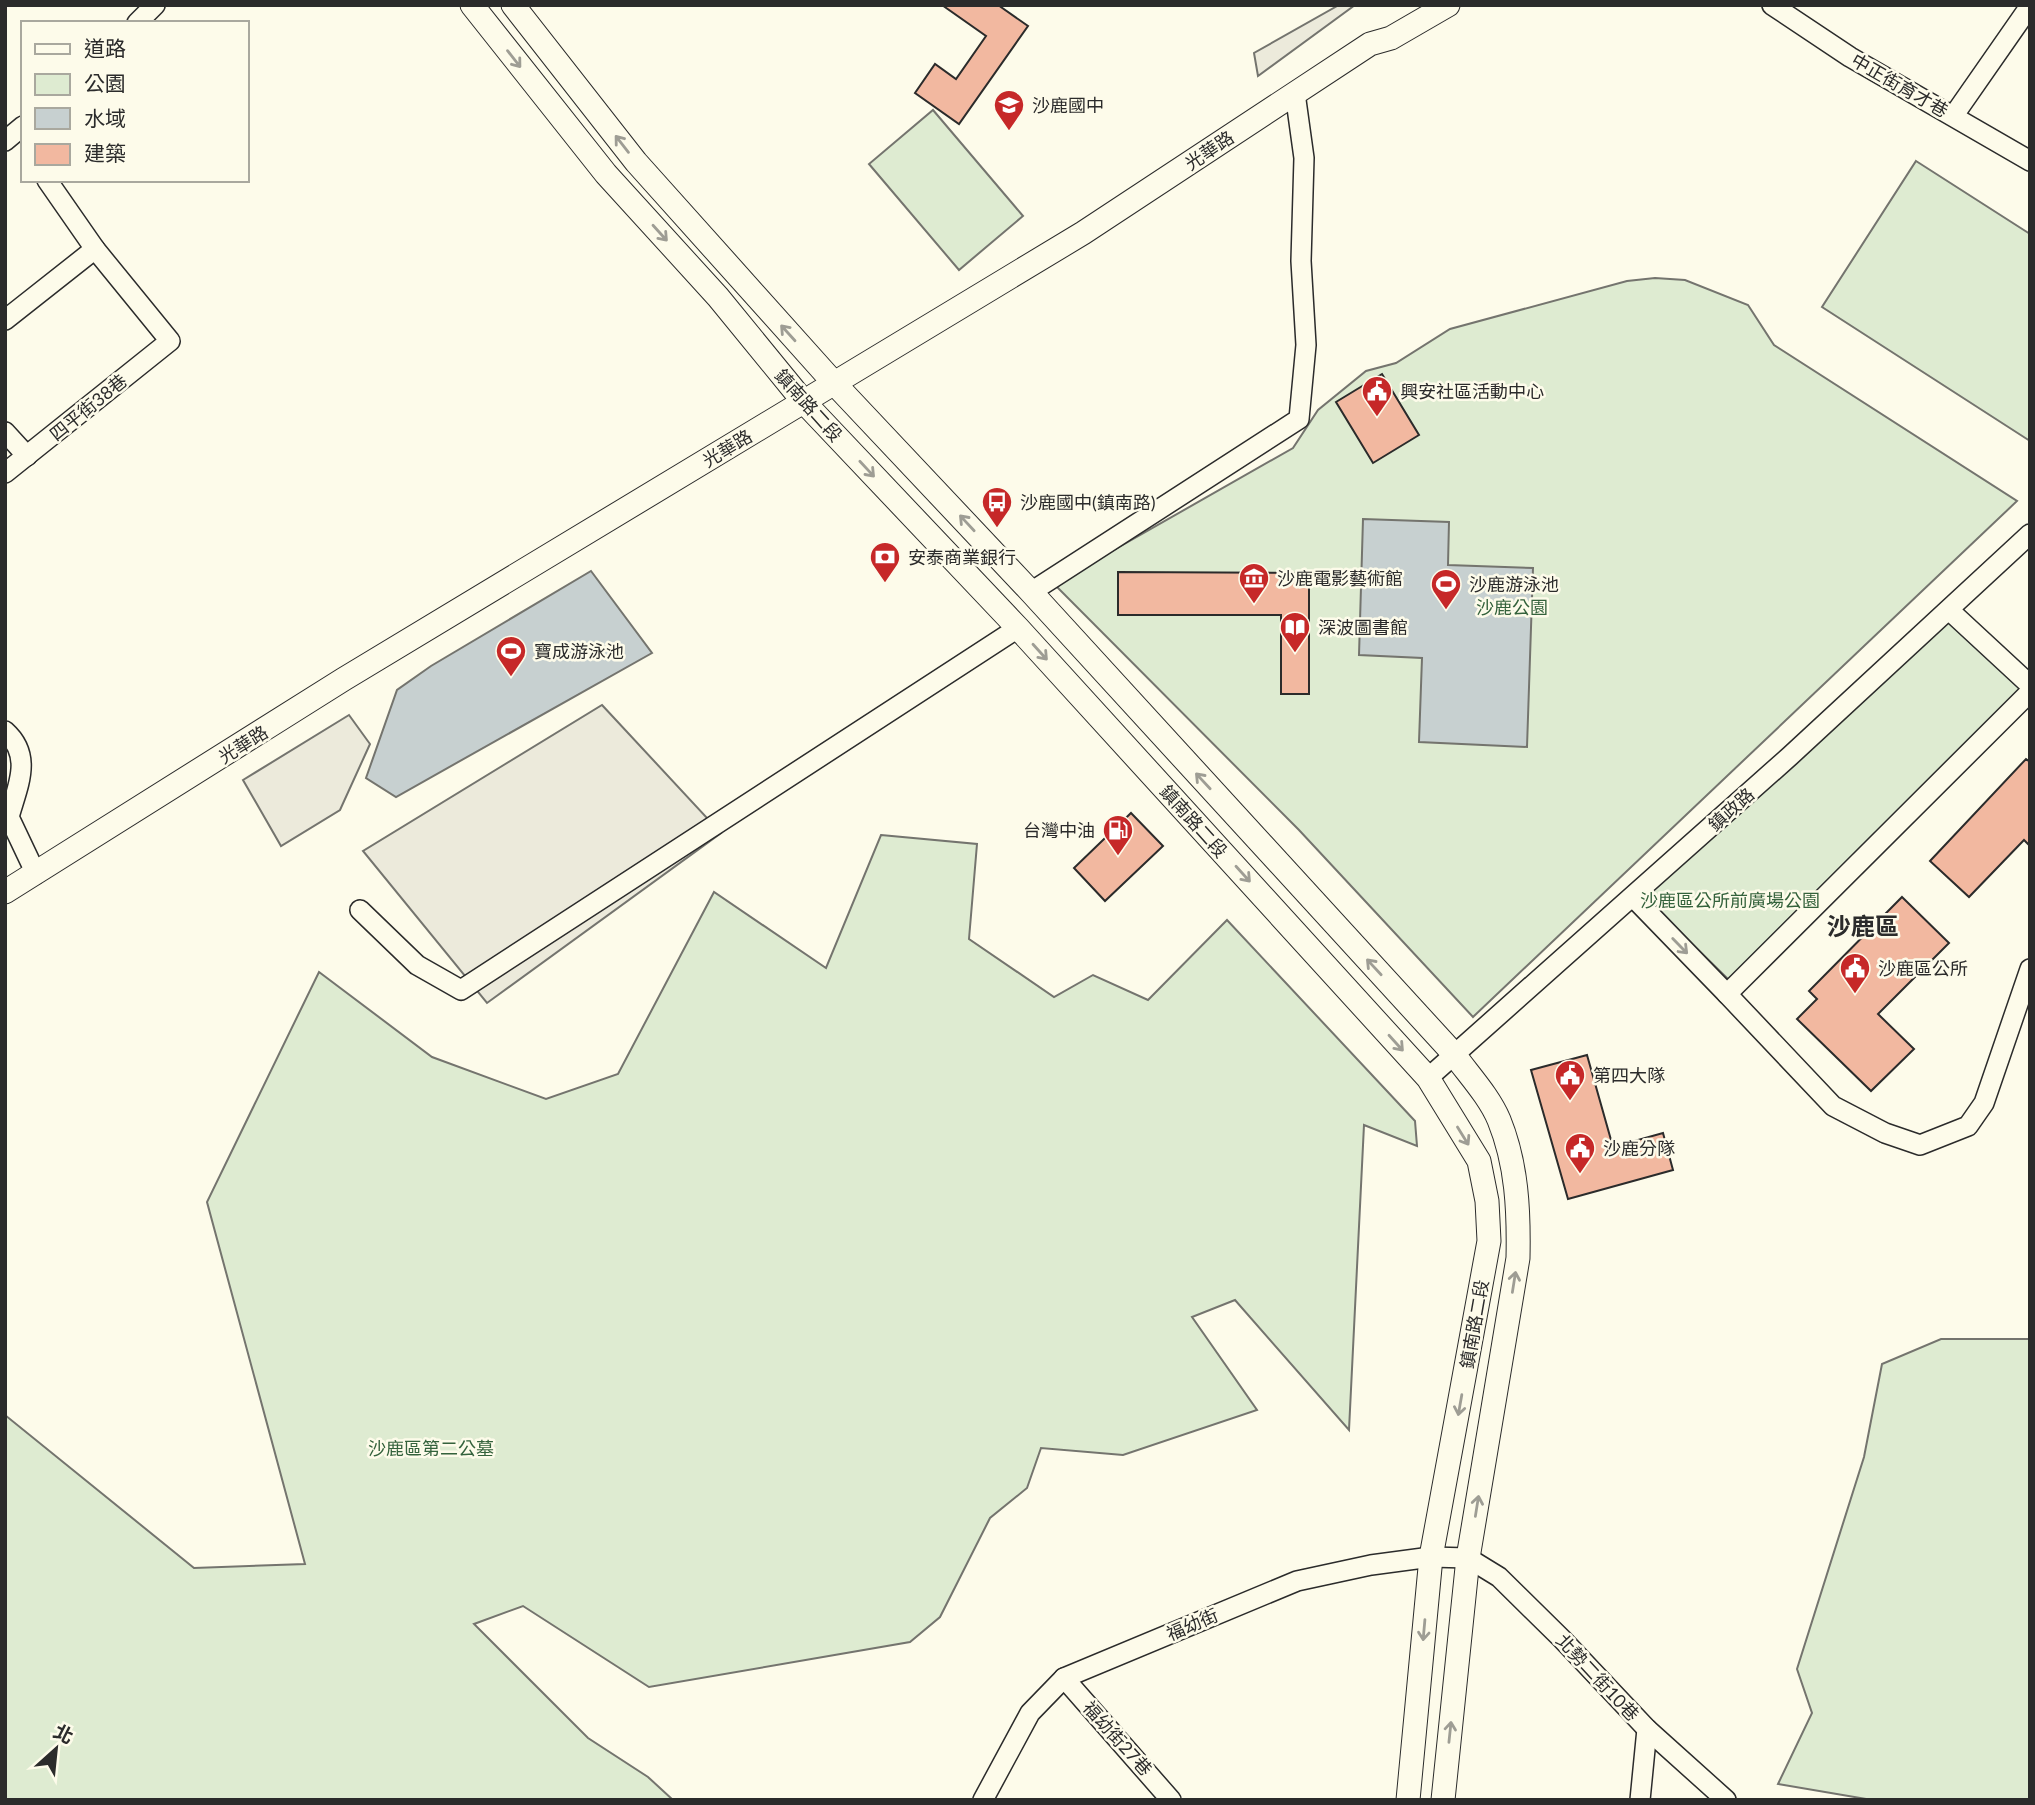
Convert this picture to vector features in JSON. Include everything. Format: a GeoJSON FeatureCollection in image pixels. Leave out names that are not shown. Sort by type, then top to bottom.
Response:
{"type":"FeatureCollection","features":[{"type":"Feature","properties":{"kind":"street"},"geometry":{"type":"LineString","coordinates":[[138,21],[155,5]]}},
{"type":"Feature","properties":{"kind":"street","name":"鎮南路二段"},"geometry":{"type":"LineString","coordinates":[[472,5],[606,174],[718,298],[803,401],[1018,628],[1428,1078],[1479,1161],[1487,1201],[1489,1241],[1431,1557],[1408,1800]]}},
{"type":"Feature","properties":{"kind":"street","name":"鎮南路二段"},"geometry":{"type":"LineString","coordinates":[[513,5],[636,162],[834,383],[1031,592],[1453,1053],[1498,1118],[1511,1160],[1519,1209],[1518,1258],[1468,1558],[1443,1800]]}},
{"type":"Feature","properties":{"kind":"street","name":"光華路"},"geometry":{"type":"LineString","coordinates":[[5,892],[344,679],[1083,233],[1370,44],[1391,38],[1448,5]]}},
{"type":"Feature","properties":{"kind":"street","name":"中正街育才巷"},"geometry":{"type":"LineString","coordinates":[[1772,5],[1850,57],[2030,161]]}},
{"type":"Feature","properties":{"kind":"street"},"geometry":{"type":"LineString","coordinates":[[1954,115],[2030,6]]}},
{"type":"Feature","properties":{"kind":"street"},"geometry":{"type":"LineString","coordinates":[[1031,592],[1299,418],[1306,345],[1301,261],[1304,158],[1295,93]]}},
{"type":"Feature","properties":{"kind":"street"},"geometry":{"type":"LineString","coordinates":[[5,320],[95,249],[48,182]]}},
{"type":"Feature","properties":{"kind":"street","name":"四平街38巷"},"geometry":{"type":"LineString","coordinates":[[5,473],[170,341],[95,249]]}},
{"type":"Feature","properties":{"kind":"street"},"geometry":{"type":"LineString","coordinates":[[5,432],[27,456]]}},
{"type":"Feature","properties":{"kind":"street","name":"鎮政路"},"geometry":{"type":"LineString","coordinates":[[1428,1078],[1453,1053],[1633,897],[2030,534]]}},
{"type":"Feature","properties":{"kind":"street"},"geometry":{"type":"LineString","coordinates":[[1949,610],[2030,685]]}},
{"type":"Feature","properties":{"kind":"street"},"geometry":{"type":"LineString","coordinates":[[360,910],[417,965],[461,990],[1018,628]]}},
{"type":"Feature","properties":{"kind":"street"},"geometry":{"type":"LineString","coordinates":[[1727,994],[2030,692]]}},
{"type":"Feature","properties":{"kind":"street"},"geometry":{"type":"LineString","coordinates":[[5,730],[18,742],[22,769],[9,817],[36,874]]}},
{"type":"Feature","properties":{"kind":"street"},"geometry":{"type":"LineString","coordinates":[[1633,897],[1833,1107],[1885,1133],[1920,1144],[1968,1126],[1984,1102],[2030,969]]}},
{"type":"Feature","properties":{"kind":"street","name":"福幼街"},"geometry":{"type":"LineString","coordinates":[[983,1800],[1030,1713],[1064,1678],[1297,1581],[1371,1565],[1431,1557],[1468,1558]]}},
{"type":"Feature","properties":{"kind":"street","name":"北勢二街10巷"},"geometry":{"type":"LineString","coordinates":[[1468,1558],[1499,1577],[1647,1729],[1726,1800]]}},
{"type":"Feature","properties":{"kind":"street","name":"福幼街27巷"},"geometry":{"type":"LineString","coordinates":[[1064,1678],[1171,1800]]}},
{"type":"Feature","properties":{"kind":"street"},"geometry":{"type":"LineString","coordinates":[[1640,1800],[1647,1729]]}},
{"type":"Feature","properties":{"kind":"green space"},"geometry":{"type":"Polygon","coordinates":[[[933,110],[1023,216],[959,270],[869,164],[933,110]]]}},
{"type":"Feature","properties":{"kind":"green space"},"geometry":{"type":"Polygon","coordinates":[[[1916,161],[2030,234],[2030,441],[1822,307],[1916,161]]]}},
{"type":"Feature","properties":{"kind":"green space","name":"沙鹿公園"},"geometry":{"type":"Polygon","coordinates":[[[1655,278],[1685,280],[1748,305],[1774,345],[2017,501],[1473,1017],[1299,830],[1054,584],[1293,448],[1318,410],[1366,371],[1396,363],[1450,329],[1627,281],[1655,278]]]}},
{"type":"Feature","properties":{"kind":"green space","name":"沙鹿區公所前廣場公園"},"geometry":{"type":"Polygon","coordinates":[[[1948,618],[2023,688],[1730,981],[1645,898],[1948,618]]]}},
{"type":"Feature","properties":{"kind":"green space","name":"沙鹿區第二公墓"},"geometry":{"type":"Polygon","coordinates":[[[881,835],[977,844],[969,939],[1054,997],[1093,975],[1148,1000],[1227,920],[1415,1121],[1417,1146],[1364,1125],[1349,1430],[1235,1300],[1192,1317],[1257,1410],[1123,1455],[1041,1448],[1027,1488],[990,1518],[940,1617],[910,1642],[649,1687],[523,1606],[474,1624],[588,1738],[648,1777],[673,1800],[5,1800],[5,1415],[194,1568],[305,1564],[207,1202],[319,972],[432,1057],[546,1099],[618,1074],[714,892],[826,968],[881,835]]]}},
{"type":"Feature","properties":{"kind":"green space"},"geometry":{"type":"Polygon","coordinates":[[[1941,1339],[2030,1339],[2030,1800],[1872,1800],[1778,1784],[1812,1713],[1797,1669],[1864,1457],[1882,1364],[1941,1339]]]}},
{"type":"Feature","properties":{"kind":"shaded area"},"geometry":{"type":"Polygon","coordinates":[[[1339,5],[1355,5],[1258,76],[1254,53],[1339,5]]]}},
{"type":"Feature","properties":{"kind":"shaded area"},"geometry":{"type":"Polygon","coordinates":[[[602,705],[721,833],[487,1003],[363,851],[602,705]]]}},
{"type":"Feature","properties":{"kind":"shaded area"},"geometry":{"type":"Polygon","coordinates":[[[349,715],[370,744],[340,810],[281,846],[243,780],[349,715]]]}},
{"type":"Feature","properties":{"kind":"water","name":"沙鹿游泳池"},"geometry":{"type":"Polygon","coordinates":[[[1363,519],[1449,522],[1448,565],[1533,568],[1527,747],[1419,742],[1422,658],[1359,655],[1363,519]]]}},
{"type":"Feature","properties":{"kind":"water","name":"寶成游泳池"},"geometry":{"type":"Polygon","coordinates":[[[591,571],[652,653],[396,797],[366,778],[397,690],[431,666],[591,571]]]}},
{"type":"Feature","properties":{"kind":"building"},"geometry":{"type":"Polygon","coordinates":[[[942,5],[998,5],[1028,26],[959,124],[915,93],[935,64],[956,79],[986,36],[942,5]]]}},
{"type":"Feature","properties":{"kind":"building","name":"興安社區活動中心"},"geometry":{"type":"Polygon","coordinates":[[[1382,374],[1419,435],[1373,463],[1336,402],[1382,374]]]}},
{"type":"Feature","properties":{"kind":"building","name":"深波圖書館"},"geometry":{"type":"Polygon","coordinates":[[[1118,572],[1309,573],[1309,694],[1281,694],[1281,615],[1118,615],[1118,572]]]}},
{"type":"Feature","properties":{"kind":"building"},"geometry":{"type":"Polygon","coordinates":[[[2026,759],[2030,762],[2030,846],[2024,840],[1969,897],[1930,861],[2026,759]]]}},
{"type":"Feature","properties":{"kind":"building","name":"台灣中油"},"geometry":{"type":"Polygon","coordinates":[[[1131,813],[1163,846],[1105,901],[1074,868],[1131,813]]]}},
{"type":"Feature","properties":{"kind":"building","name":"沙鹿區公所"},"geometry":{"type":"Polygon","coordinates":[[[1902,897],[1949,943],[1878,1014],[1914,1049],[1871,1091],[1797,1019],[1817,999],[1809,991],[1902,897]]]}},
{"type":"Feature","properties":{"kind":"building","name":"第四大隊"},"geometry":{"type":"Polygon","coordinates":[[[1587,1055],[1613,1147],[1663,1133],[1673,1170],[1568,1199],[1531,1070],[1587,1055]]]}},
{"type":"Feature","properties":{"kind":"place","name":"沙鹿國中"},"geometry":{"type":"Point","coordinates":[1009,132]}},
{"type":"Feature","properties":{"kind":"place","name":"興安社區活動中心"},"geometry":{"type":"Point","coordinates":[1377,418]}},
{"type":"Feature","properties":{"kind":"place","name":"沙鹿國中(鎮南路)"},"geometry":{"type":"Point","coordinates":[997,529]}},
{"type":"Feature","properties":{"kind":"place","name":"安泰商業銀行"},"geometry":{"type":"Point","coordinates":[885,584]}},
{"type":"Feature","properties":{"kind":"place","name":"沙鹿電影藝術館"},"geometry":{"type":"Point","coordinates":[1254,605]}},
{"type":"Feature","properties":{"kind":"place","name":"沙鹿游泳池"},"geometry":{"type":"Point","coordinates":[1446,611]}},
{"type":"Feature","properties":{"kind":"place","name":"深波圖書館"},"geometry":{"type":"Point","coordinates":[1295,654]}},
{"type":"Feature","properties":{"kind":"place","name":"寶成游泳池"},"geometry":{"type":"Point","coordinates":[511,678]}},
{"type":"Feature","properties":{"kind":"place","name":"台灣中油"},"geometry":{"type":"Point","coordinates":[1118,857]}},
{"type":"Feature","properties":{"kind":"place","name":"沙鹿區公所"},"geometry":{"type":"Point","coordinates":[1855,995]}},
{"type":"Feature","properties":{"kind":"place","name":"第四大隊"},"geometry":{"type":"Point","coordinates":[1570,1102]}},
{"type":"Feature","properties":{"kind":"place","name":"沙鹿分隊"},"geometry":{"type":"Point","coordinates":[1580,1175]}},
{"type":"Feature","properties":{"kind":"district","name":"沙鹿區"},"geometry":{"type":"Point","coordinates":[1863,925]}}]}
